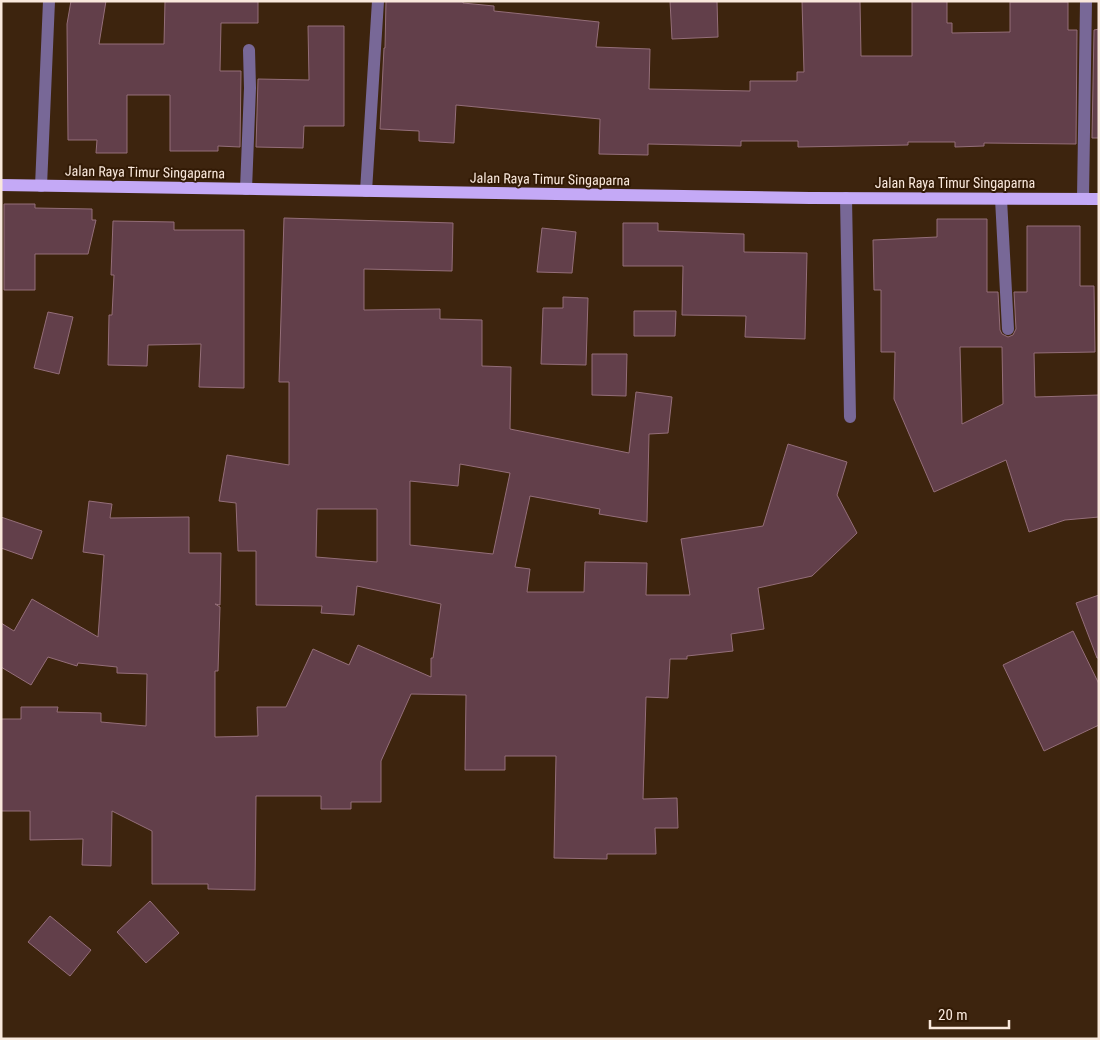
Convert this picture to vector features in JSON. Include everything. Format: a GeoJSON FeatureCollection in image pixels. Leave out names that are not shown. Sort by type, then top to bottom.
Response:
{"type":"FeatureCollection","features":[{"type":"Feature","properties":{"kind":"main road","name":"Jalan Raya Timur Singaparna"},"geometry":{"type":"LineString","coordinates":[[1,185],[846,198],[1099,198]]}},
{"type":"Feature","properties":{"kind":"street"},"geometry":{"type":"LineString","coordinates":[[41,186],[49,1]]}},
{"type":"Feature","properties":{"kind":"street"},"geometry":{"type":"LineString","coordinates":[[366,191],[378,1]]}},
{"type":"Feature","properties":{"kind":"street"},"geometry":{"type":"LineString","coordinates":[[1083,198],[1086,1]]}},
{"type":"Feature","properties":{"kind":"street"},"geometry":{"type":"LineString","coordinates":[[246,189],[250,88],[248,50]]}},
{"type":"Feature","properties":{"kind":"street"},"geometry":{"type":"LineString","coordinates":[[846,198],[850,417]]}},
{"type":"Feature","properties":{"kind":"street"},"geometry":{"type":"LineString","coordinates":[[1001,199],[1008,329]]}},
{"type":"Feature","properties":{"kind":"building"},"geometry":{"type":"Polygon","coordinates":[[[71,1],[106,1],[99,44],[164,44],[165,1],[258,1],[258,23],[221,23],[220,71],[241,71],[240,147],[218,146],[218,151],[170,151],[170,95],[127,95],[127,153],[96,153],[97,140],[68,140],[67,24],[71,1]]]}},
{"type":"Feature","properties":{"kind":"building"},"geometry":{"type":"Polygon","coordinates":[[[386,1],[463,1],[463,3],[494,6],[494,11],[599,22],[596,47],[650,49],[649,89],[750,91],[750,81],[797,81],[797,72],[804,72],[802,1],[860,1],[861,56],[912,56],[912,1],[947,1],[947,23],[952,23],[952,33],[1010,32],[1010,2],[1068,2],[1068,30],[1077,30],[1076,144],[984,143],[984,146],[955,147],[955,142],[908,142],[908,145],[798,147],[798,141],[741,141],[741,146],[648,144],[648,155],[599,154],[600,119],[456,105],[454,143],[419,141],[419,131],[380,129],[386,1]]]}},
{"type":"Feature","properties":{"kind":"building"},"geometry":{"type":"Polygon","coordinates":[[[670,1],[717,1],[718,37],[672,39],[670,1]]]}},
{"type":"Feature","properties":{"kind":"building"},"geometry":{"type":"Polygon","coordinates":[[[308,26],[344,26],[344,126],[304,126],[303,148],[256,147],[258,79],[309,80],[308,26]]]}},
{"type":"Feature","properties":{"kind":"building"},"geometry":{"type":"Polygon","coordinates":[[[1099,29],[1099,138],[1092,138],[1094,30],[1099,29]]]}},
{"type":"Feature","properties":{"kind":"building"},"geometry":{"type":"Polygon","coordinates":[[[4,204],[35,204],[35,208],[92,209],[92,220],[96,220],[88,254],[35,254],[35,290],[4,290],[4,204]]]}},
{"type":"Feature","properties":{"kind":"building"},"geometry":{"type":"Polygon","coordinates":[[[284,218],[453,223],[452,271],[364,269],[364,310],[440,309],[440,319],[482,320],[482,366],[511,367],[510,429],[629,453],[636,392],[672,397],[668,433],[649,434],[647,522],[599,514],[600,509],[530,496],[515,567],[530,569],[527,592],[584,592],[585,562],[647,563],[646,595],[690,595],[681,539],[763,526],[788,444],[847,462],[837,495],[857,533],[812,576],[758,588],[764,629],[731,634],[733,651],[687,656],[687,659],[670,659],[668,698],[646,697],[643,799],[677,798],[678,828],[655,828],[656,854],[607,854],[607,859],[554,858],[556,756],[505,756],[505,770],[465,770],[466,695],[411,694],[381,761],[381,802],[351,802],[351,809],[321,809],[321,796],[256,796],[255,890],[208,889],[208,884],[152,884],[152,831],[112,811],[111,866],[82,865],[83,839],[30,840],[30,811],[1,811],[1,719],[21,719],[21,707],[58,707],[57,712],[101,713],[101,722],[146,726],[147,674],[117,673],[117,667],[78,663],[77,666],[48,657],[31,685],[1,667],[1,623],[14,631],[32,599],[98,637],[104,555],[83,552],[89,501],[112,504],[110,518],[189,517],[189,553],[221,553],[220,605],[215,604],[220,607],[218,671],[215,671],[215,737],[258,736],[257,707],[286,707],[313,649],[349,665],[358,645],[431,677],[431,658],[433,658],[441,604],[357,586],[354,615],[321,613],[322,606],[256,605],[256,551],[238,551],[236,503],[219,501],[227,455],[289,465],[289,382],[279,382],[284,218]],[[460,464],[458,486],[410,481],[410,545],[493,554],[510,473],[460,464]],[[317,509],[316,557],[377,562],[377,509],[317,509]]]}},
{"type":"Feature","properties":{"kind":"building"},"geometry":{"type":"Polygon","coordinates":[[[937,219],[987,219],[987,292],[998,292],[1000,330],[1002,334],[1008,337],[1013,335],[1016,329],[1014,292],[1027,292],[1027,226],[1080,226],[1080,286],[1094,286],[1095,352],[1034,353],[1035,397],[1099,395],[1099,517],[1065,520],[1029,532],[1006,460],[934,492],[894,399],[895,352],[881,352],[881,290],[874,290],[873,240],[937,237],[937,219]],[[960,347],[962,424],[1003,404],[1002,347],[960,347]]]}},
{"type":"Feature","properties":{"kind":"building"},"geometry":{"type":"Polygon","coordinates":[[[113,221],[174,222],[174,230],[244,230],[244,388],[199,387],[201,344],[148,345],[147,366],[108,365],[109,315],[112,315],[114,275],[111,275],[113,221]]]}},
{"type":"Feature","properties":{"kind":"building"},"geometry":{"type":"Polygon","coordinates":[[[623,223],[658,223],[658,231],[744,234],[744,252],[807,253],[805,339],[745,337],[746,316],[682,315],[683,266],[623,266],[623,223]]]}},
{"type":"Feature","properties":{"kind":"building"},"geometry":{"type":"Polygon","coordinates":[[[542,228],[576,232],[572,273],[537,272],[542,228]]]}},
{"type":"Feature","properties":{"kind":"building"},"geometry":{"type":"Polygon","coordinates":[[[563,297],[588,298],[586,365],[541,364],[543,308],[563,308],[563,297]]]}},
{"type":"Feature","properties":{"kind":"building"},"geometry":{"type":"Polygon","coordinates":[[[634,311],[676,311],[675,336],[634,336],[634,311]]]}},
{"type":"Feature","properties":{"kind":"building"},"geometry":{"type":"Polygon","coordinates":[[[48,312],[73,317],[59,374],[34,368],[48,312]]]}},
{"type":"Feature","properties":{"kind":"building"},"geometry":{"type":"Polygon","coordinates":[[[592,354],[627,354],[626,396],[592,395],[592,354]]]}},
{"type":"Feature","properties":{"kind":"building"},"geometry":{"type":"Polygon","coordinates":[[[1,517],[42,531],[32,559],[1,548],[1,517]]]}},
{"type":"Feature","properties":{"kind":"building"},"geometry":{"type":"Polygon","coordinates":[[[1099,595],[1099,658],[1097,658],[1076,603],[1099,595]]]}},
{"type":"Feature","properties":{"kind":"building"},"geometry":{"type":"Polygon","coordinates":[[[1073,631],[1099,684],[1099,725],[1044,751],[1003,665],[1073,631]]]}},
{"type":"Feature","properties":{"kind":"building"},"geometry":{"type":"Polygon","coordinates":[[[150,901],[179,933],[146,963],[117,932],[150,901]]]}},
{"type":"Feature","properties":{"kind":"building"},"geometry":{"type":"Polygon","coordinates":[[[50,916],[91,950],[70,976],[28,942],[50,916]]]}}]}
